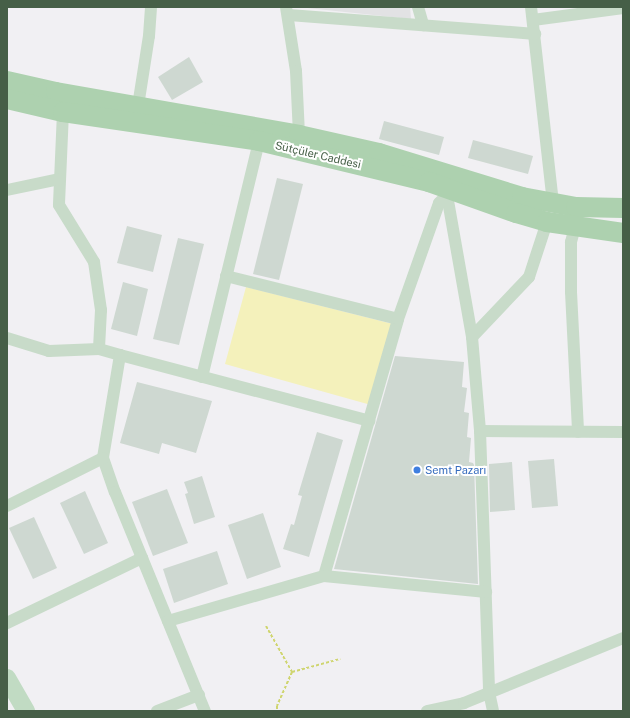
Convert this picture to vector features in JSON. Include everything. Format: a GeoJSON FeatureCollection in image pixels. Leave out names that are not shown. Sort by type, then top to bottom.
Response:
{"type":"FeatureCollection","features":[{"type":"Feature","properties":{"kind":"main road","name":"Sütçüler Caddesi"},"geometry":{"type":"LineString","coordinates":[[7,81],[56,92],[299,135],[380,153],[522,197],[576,207],[623,208]]}},
{"type":"Feature","properties":{"kind":"main road","name":"Sütçüler Caddesi"},"geometry":{"type":"LineString","coordinates":[[7,99],[63,112],[259,141],[448,192],[547,222],[623,233]]}},
{"type":"Feature","properties":{"kind":"main road"},"geometry":{"type":"LineString","coordinates":[[7,678],[26,711]]}},
{"type":"Feature","properties":{"kind":"street"},"geometry":{"type":"LineString","coordinates":[[138,106],[149,36],[151,7]]}},
{"type":"Feature","properties":{"kind":"street"},"geometry":{"type":"LineString","coordinates":[[418,7],[423,25]]}},
{"type":"Feature","properties":{"kind":"street"},"geometry":{"type":"LineString","coordinates":[[531,7],[552,203]]}},
{"type":"Feature","properties":{"kind":"street"},"geometry":{"type":"LineString","coordinates":[[533,20],[623,8]]}},
{"type":"Feature","properties":{"kind":"street"},"geometry":{"type":"LineString","coordinates":[[299,135],[296,71],[287,11],[423,25],[535,34]]}},
{"type":"Feature","properties":{"kind":"street"},"geometry":{"type":"LineString","coordinates":[[63,112],[59,205],[94,262],[101,310],[99,349]]}},
{"type":"Feature","properties":{"kind":"street"},"geometry":{"type":"LineString","coordinates":[[202,377],[259,141]]}},
{"type":"Feature","properties":{"kind":"street"},"geometry":{"type":"LineString","coordinates":[[7,190],[59,179]]}},
{"type":"Feature","properties":{"kind":"street"},"geometry":{"type":"LineString","coordinates":[[324,576],[398,319],[439,203],[448,192]]}},
{"type":"Feature","properties":{"kind":"street"},"geometry":{"type":"LineString","coordinates":[[448,192],[472,337],[480,431],[489,692],[493,711]]}},
{"type":"Feature","properties":{"kind":"street"},"geometry":{"type":"LineString","coordinates":[[472,337],[529,277],[547,222]]}},
{"type":"Feature","properties":{"kind":"street"},"geometry":{"type":"LineString","coordinates":[[575,227],[571,242],[571,284],[578,432]]}},
{"type":"Feature","properties":{"kind":"street"},"geometry":{"type":"LineString","coordinates":[[226,276],[398,319]]}},
{"type":"Feature","properties":{"kind":"street"},"geometry":{"type":"LineString","coordinates":[[7,338],[49,351],[99,349],[369,421]]}},
{"type":"Feature","properties":{"kind":"street"},"geometry":{"type":"LineString","coordinates":[[120,355],[104,458],[115,492],[205,711]]}},
{"type":"Feature","properties":{"kind":"street"},"geometry":{"type":"LineString","coordinates":[[480,431],[623,432]]}},
{"type":"Feature","properties":{"kind":"street"},"geometry":{"type":"LineString","coordinates":[[7,506],[104,458]]}},
{"type":"Feature","properties":{"kind":"street"},"geometry":{"type":"LineString","coordinates":[[7,623],[142,558]]}},
{"type":"Feature","properties":{"kind":"street"},"geometry":{"type":"LineString","coordinates":[[168,621],[324,576],[486,592]]}},
{"type":"Feature","properties":{"kind":"street"},"geometry":{"type":"LineString","coordinates":[[427,711],[464,703],[623,638]]}},
{"type":"Feature","properties":{"kind":"street"},"geometry":{"type":"LineString","coordinates":[[157,711],[199,695]]}},
{"type":"Feature","properties":{"kind":"path"},"geometry":{"type":"LineString","coordinates":[[266,626],[292,672]]}},
{"type":"Feature","properties":{"kind":"path"},"geometry":{"type":"LineString","coordinates":[[277,711],[277,706],[292,672],[340,658]]}},
{"type":"Feature","properties":{"kind":"shaded area"},"geometry":{"type":"Polygon","coordinates":[[[298,7],[410,7],[411,19],[298,7]]]}},
{"type":"Feature","properties":{"kind":"shaded area"},"geometry":{"type":"Polygon","coordinates":[[[246,287],[393,324],[371,405],[225,364],[246,287]]]}},
{"type":"Feature","properties":{"kind":"building"},"geometry":{"type":"Polygon","coordinates":[[[189,57],[203,82],[172,100],[158,77],[189,57]]]}},
{"type":"Feature","properties":{"kind":"building"},"geometry":{"type":"Polygon","coordinates":[[[384,121],[444,137],[439,155],[379,139],[384,121]]]}},
{"type":"Feature","properties":{"kind":"building"},"geometry":{"type":"Polygon","coordinates":[[[473,140],[533,156],[528,174],[468,158],[473,140]]]}},
{"type":"Feature","properties":{"kind":"building"},"geometry":{"type":"Polygon","coordinates":[[[277,178],[303,184],[279,280],[253,274],[277,178]]]}},
{"type":"Feature","properties":{"kind":"building"},"geometry":{"type":"Polygon","coordinates":[[[127,226],[162,235],[153,272],[117,263],[127,226]]]}},
{"type":"Feature","properties":{"kind":"building"},"geometry":{"type":"Polygon","coordinates":[[[178,238],[204,244],[179,345],[153,339],[178,238]]]}},
{"type":"Feature","properties":{"kind":"building"},"geometry":{"type":"Polygon","coordinates":[[[123,282],[148,289],[137,336],[111,329],[123,282]]]}},
{"type":"Feature","properties":{"kind":"building","name":"Semt Pazarı"},"geometry":{"type":"Polygon","coordinates":[[[395,356],[464,362],[462,387],[467,388],[464,412],[469,413],[467,437],[471,438],[469,462],[473,463],[474,465],[478,584],[334,569],[395,356]]]}},
{"type":"Feature","properties":{"kind":"building"},"geometry":{"type":"Polygon","coordinates":[[[137,382],[212,401],[196,453],[162,443],[159,454],[120,443],[137,382]]]}},
{"type":"Feature","properties":{"kind":"building"},"geometry":{"type":"Polygon","coordinates":[[[317,432],[343,440],[309,557],[283,549],[291,524],[294,525],[302,496],[298,495],[317,432]]]}},
{"type":"Feature","properties":{"kind":"building"},"geometry":{"type":"Polygon","coordinates":[[[554,459],[558,506],[532,508],[528,461],[554,459]]]}},
{"type":"Feature","properties":{"kind":"building"},"geometry":{"type":"Polygon","coordinates":[[[512,462],[515,510],[490,512],[489,464],[512,462]]]}},
{"type":"Feature","properties":{"kind":"building"},"geometry":{"type":"Polygon","coordinates":[[[202,476],[215,517],[194,524],[185,494],[188,493],[184,482],[202,476]]]}},
{"type":"Feature","properties":{"kind":"building"},"geometry":{"type":"Polygon","coordinates":[[[167,489],[188,543],[153,556],[132,502],[167,489]]]}},
{"type":"Feature","properties":{"kind":"building"},"geometry":{"type":"Polygon","coordinates":[[[85,491],[108,543],[84,554],[60,503],[85,491]]]}},
{"type":"Feature","properties":{"kind":"building"},"geometry":{"type":"Polygon","coordinates":[[[263,513],[281,567],[247,579],[228,525],[263,513]]]}},
{"type":"Feature","properties":{"kind":"building"},"geometry":{"type":"Polygon","coordinates":[[[34,517],[57,568],[33,579],[9,528],[34,517]]]}},
{"type":"Feature","properties":{"kind":"building"},"geometry":{"type":"Polygon","coordinates":[[[217,551],[228,584],[174,603],[163,569],[217,551]]]}},
{"type":"Feature","properties":{"kind":"place","name":"Semt Pazarı"},"geometry":{"type":"Point","coordinates":[417,470]}}]}
